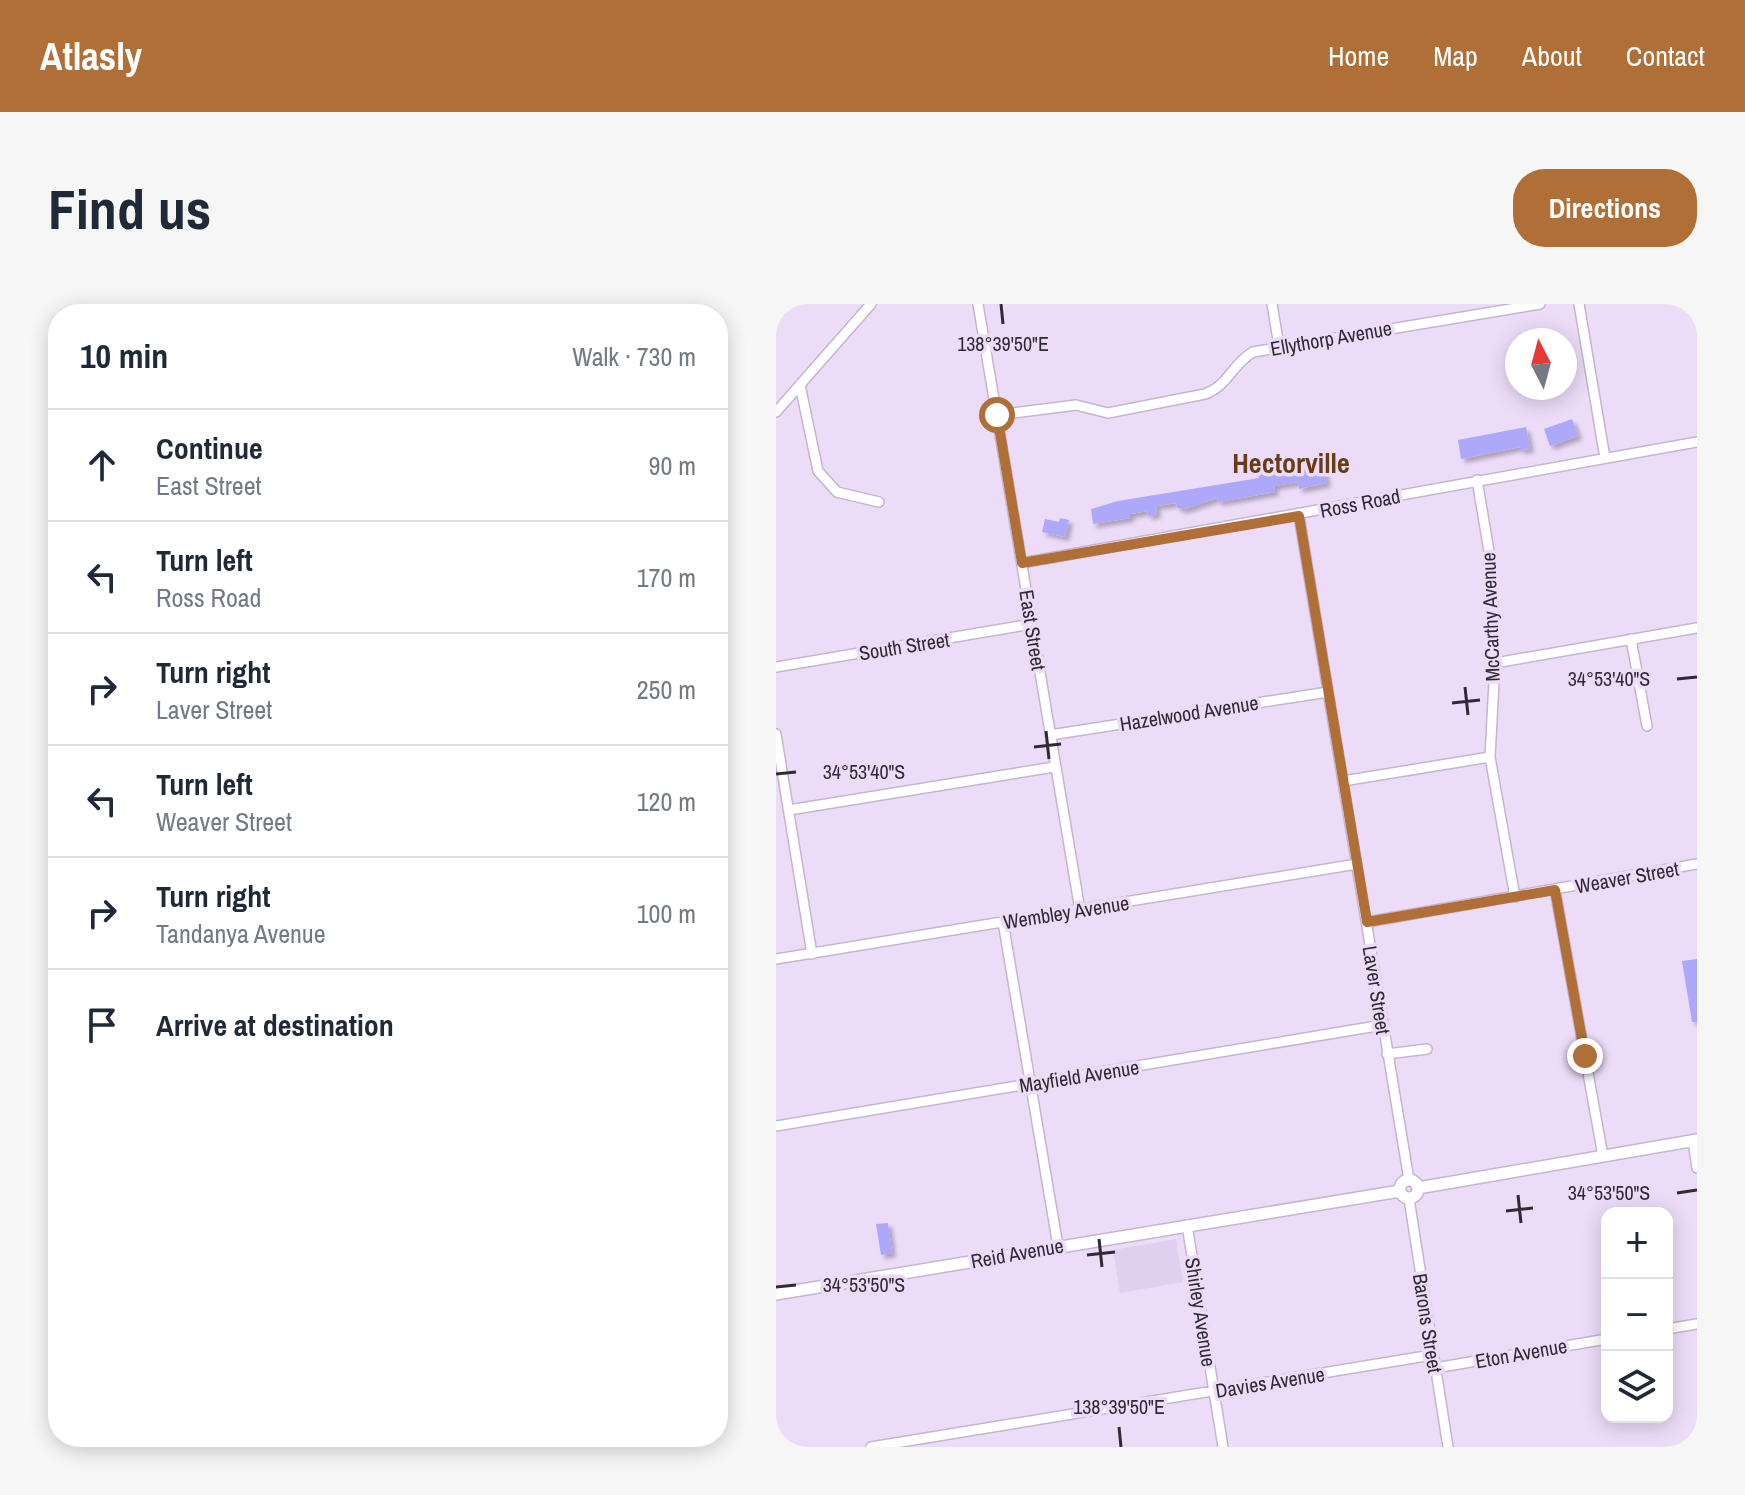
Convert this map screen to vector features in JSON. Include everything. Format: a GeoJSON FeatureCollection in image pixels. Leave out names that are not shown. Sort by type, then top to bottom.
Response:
{"type":"FeatureCollection","features":[{"type":"Feature","properties":{"kind":"street"},"geometry":{"type":"LineString","coordinates":[[776,412],[871,304]]}},
{"type":"Feature","properties":{"kind":"street","name":"East Street"},"geometry":{"type":"LineString","coordinates":[[978,304],[1080,910]]}},
{"type":"Feature","properties":{"kind":"street"},"geometry":{"type":"LineString","coordinates":[[1272,304],[1279,346]]}},
{"type":"Feature","properties":{"kind":"street","name":"Ellythorp Avenue"},"geometry":{"type":"LineString","coordinates":[[997,415],[1076,405],[1108,413],[1205,394],[1219,389],[1242,358],[1279,346],[1540,304]]}},
{"type":"Feature","properties":{"kind":"street"},"geometry":{"type":"LineString","coordinates":[[1579,304],[1605,458]]}},
{"type":"Feature","properties":{"kind":"street"},"geometry":{"type":"LineString","coordinates":[[800,385],[818,471],[837,492],[879,502]]}},
{"type":"Feature","properties":{"kind":"street","name":"Ross Road"},"geometry":{"type":"LineString","coordinates":[[1022,563],[1299,516],[1477,480],[1697,442]]}},
{"type":"Feature","properties":{"kind":"street","name":"McCarthy Avenue"},"geometry":{"type":"LineString","coordinates":[[1477,480],[1492,569],[1495,663],[1490,757],[1515,897]]}},
{"type":"Feature","properties":{"kind":"street","name":"Laver Street"},"geometry":{"type":"LineString","coordinates":[[1299,516],[1387,1054],[1413,1184]]}},
{"type":"Feature","properties":{"kind":"street","name":"South Street"},"geometry":{"type":"LineString","coordinates":[[776,667],[1032,624]]}},
{"type":"Feature","properties":{"kind":"street"},"geometry":{"type":"LineString","coordinates":[[1495,663],[1697,628]]}},
{"type":"Feature","properties":{"kind":"street"},"geometry":{"type":"LineString","coordinates":[[1631,639],[1647,726]]}},
{"type":"Feature","properties":{"kind":"street","name":"Hazelwood Avenue"},"geometry":{"type":"LineString","coordinates":[[1050,735],[1328,692]]}},
{"type":"Feature","properties":{"kind":"street"},"geometry":{"type":"LineString","coordinates":[[776,734],[812,954]]}},
{"type":"Feature","properties":{"kind":"street"},"geometry":{"type":"LineString","coordinates":[[1343,781],[1490,757]]}},
{"type":"Feature","properties":{"kind":"street"},"geometry":{"type":"LineString","coordinates":[[789,810],[1054,767]]}},
{"type":"Feature","properties":{"kind":"street","name":"Wembley Avenue"},"geometry":{"type":"LineString","coordinates":[[776,959],[1357,864]]}},
{"type":"Feature","properties":{"kind":"street","name":"Weaver Street"},"geometry":{"type":"LineString","coordinates":[[1367,922],[1697,864]]}},
{"type":"Feature","properties":{"kind":"street"},"geometry":{"type":"LineString","coordinates":[[1555,890],[1603,1156]]}},
{"type":"Feature","properties":{"kind":"street"},"geometry":{"type":"LineString","coordinates":[[1003,922],[1058,1246]]}},
{"type":"Feature","properties":{"kind":"street","name":"Mayfield Avenue"},"geometry":{"type":"LineString","coordinates":[[776,1126],[1383,1025]]}},
{"type":"Feature","properties":{"kind":"street"},"geometry":{"type":"LineString","coordinates":[[1387,1054],[1427,1049]]}},
{"type":"Feature","properties":{"kind":"street"},"geometry":{"type":"LineString","coordinates":[[1404,1195],[1401,1184],[1695,1141],[1697,1168]]}},
{"type":"Feature","properties":{"kind":"street","name":"Reid Avenue"},"geometry":{"type":"LineString","coordinates":[[776,1294],[1187,1225],[1404,1195]]}},
{"type":"Feature","properties":{"kind":"street","name":"Barons Street"},"geometry":{"type":"LineString","coordinates":[[1404,1195],[1448,1447]]}},
{"type":"Feature","properties":{"kind":"street","name":"Shirley Avenue"},"geometry":{"type":"LineString","coordinates":[[1187,1225],[1223,1447]]}},
{"type":"Feature","properties":{"kind":"street"},"geometry":{"type":"LineString","coordinates":[[1673,1328],[1697,1324]]}},
{"type":"Feature","properties":{"kind":"street","name":"Eton Avenue"},"geometry":{"type":"LineString","coordinates":[[1435,1368],[1601,1340]]}},
{"type":"Feature","properties":{"kind":"street","name":"Davies Avenue"},"geometry":{"type":"LineString","coordinates":[[871,1447],[1432,1355]]}},
{"type":"Feature","properties":{"kind":"shaded area"},"geometry":{"type":"Polygon","coordinates":[[[1176,1239],[1183,1282],[1120,1293],[1113,1250],[1176,1239]]]}},
{"type":"Feature","properties":{"kind":"building"},"geometry":{"type":"Polygon","coordinates":[[[1572,419],[1578,436],[1550,446],[1544,429],[1572,419]]]}},
{"type":"Feature","properties":{"kind":"building"},"geometry":{"type":"Polygon","coordinates":[[[1526,427],[1530,449],[1520,450],[1520,447],[1461,459],[1458,440],[1526,427]]]}},
{"type":"Feature","properties":{"kind":"building"},"geometry":{"type":"Polygon","coordinates":[[[1323,465],[1327,483],[1299,489],[1298,482],[1274,486],[1275,492],[1218,502],[1217,498],[1185,509],[1177,508],[1176,503],[1156,506],[1157,514],[1148,516],[1147,511],[1130,514],[1130,518],[1093,524],[1091,509],[1118,501],[1259,478],[1257,468],[1269,466],[1270,472],[1284,469],[1284,473],[1323,465]]]}},
{"type":"Feature","properties":{"kind":"building"},"geometry":{"type":"Polygon","coordinates":[[[1060,518],[1069,520],[1065,537],[1042,532],[1045,519],[1059,522],[1060,518]]]}},
{"type":"Feature","properties":{"kind":"building"},"geometry":{"type":"Polygon","coordinates":[[[1697,959],[1697,1022],[1692,1022],[1682,961],[1697,959]]]}},
{"type":"Feature","properties":{"kind":"building"},"geometry":{"type":"Polygon","coordinates":[[[888,1223],[892,1253],[881,1255],[876,1224],[888,1223]]]}},
{"type":"Feature","properties":{"kind":"district","name":"Hectorville"},"geometry":{"type":"Point","coordinates":[1291,463]}},
{"type":"Feature","properties":{"kind":"route"},"geometry":{"type":"LineString","coordinates":[[997,415],[1022,563],[1299,516],[1367,922],[1555,890],[1585,1056]]}}]}
